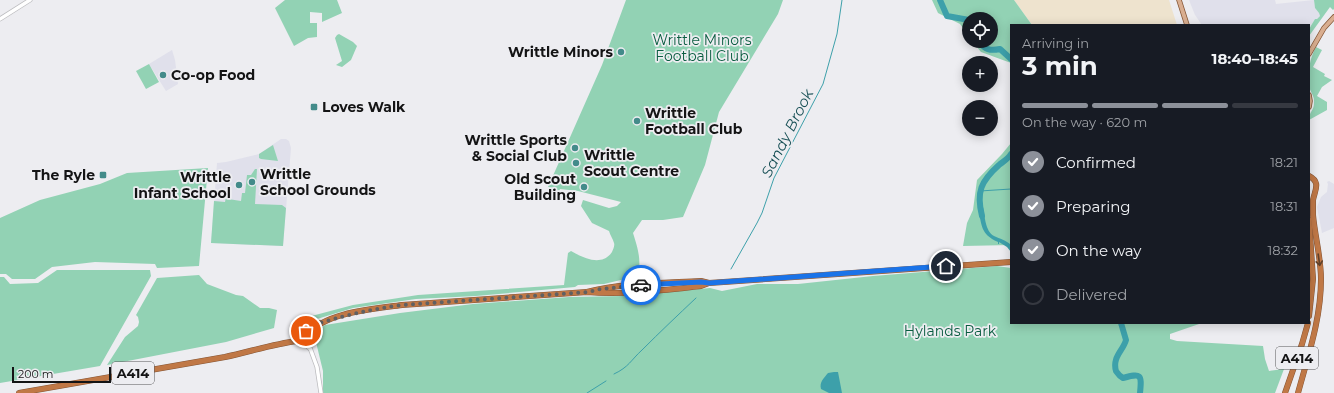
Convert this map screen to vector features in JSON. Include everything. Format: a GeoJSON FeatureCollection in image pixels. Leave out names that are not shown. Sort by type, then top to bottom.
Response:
{"type":"FeatureCollection","features":[{"type":"Feature","properties":{"kind":"highway","name":"A414"},"geometry":{"type":"LineString","coordinates":[[1298,393],[1316,328],[1321,293],[1320,267],[1313,215],[1314,198],[1317,188],[1316,183],[1310,177]]}},
{"type":"Feature","properties":{"kind":"highway"},"geometry":{"type":"LineString","coordinates":[[1310,197],[1315,193]]}},
{"type":"Feature","properties":{"kind":"highway"},"geometry":{"type":"LineString","coordinates":[[1310,235],[1313,279],[1310,307]]}},
{"type":"Feature","properties":{"kind":"highway"},"geometry":{"type":"LineString","coordinates":[[322,323],[303,338],[294,338],[292,335],[294,328],[301,326],[322,323],[352,313],[402,305],[588,292],[634,292],[702,286],[709,283],[1010,262]]}},
{"type":"Feature","properties":{"kind":"highway","name":"A414"},"geometry":{"type":"LineString","coordinates":[[1285,393],[1308,324]]}},
{"type":"Feature","properties":{"kind":"highway"},"geometry":{"type":"LineString","coordinates":[[301,326],[306,330],[303,338]]}},
{"type":"Feature","properties":{"kind":"highway","name":"A414"},"geometry":{"type":"LineString","coordinates":[[281,343],[292,335]]}},
{"type":"Feature","properties":{"kind":"highway","name":"A414"},"geometry":{"type":"LineString","coordinates":[[19,393],[225,357],[303,338]]}},
{"type":"Feature","properties":{"kind":"main road"},"geometry":{"type":"LineString","coordinates":[[1179,0],[1187,24]]}},
{"type":"Feature","properties":{"kind":"main road"},"geometry":{"type":"LineString","coordinates":[[1310,52],[1319,36],[1333,17]]}},
{"type":"Feature","properties":{"kind":"street"},"geometry":{"type":"LineString","coordinates":[[0,19],[30,0]]}},
{"type":"Feature","properties":{"kind":"street"},"geometry":{"type":"LineString","coordinates":[[303,338],[310,349],[319,376],[321,393]]}},
{"type":"Feature","properties":{"kind":"shaded area"},"geometry":{"type":"Polygon","coordinates":[[[1014,0],[1169,0],[1177,24],[1031,24],[1014,0]]]}},
{"type":"Feature","properties":{"kind":"shaded area"},"geometry":{"type":"Polygon","coordinates":[[[1189,0],[1275,0],[1276,4],[1314,0],[1315,8],[1320,16],[1315,19],[1310,27],[1310,24],[1201,24],[1195,15],[1189,0]]]}},
{"type":"Feature","properties":{"kind":"shaded area"},"geometry":{"type":"Polygon","coordinates":[[[172,50],[175,60],[178,84],[166,91],[149,64],[172,50]]]}},
{"type":"Feature","properties":{"kind":"shaded area","name":"Writtle School Grounds"},"geometry":{"type":"Polygon","coordinates":[[[281,139],[286,139],[289,141],[291,148],[283,246],[211,243],[217,163],[259,154],[281,139]]]}},
{"type":"Feature","properties":{"kind":"shaded area"},"geometry":{"type":"Polygon","coordinates":[[[1329,181],[1334,184],[1334,228],[1322,233],[1317,207],[1321,197],[1327,192],[1327,182],[1329,181]]]}},
{"type":"Feature","properties":{"kind":"green space"},"geometry":{"type":"Polygon","coordinates":[[[285,0],[337,0],[342,13],[322,22],[322,13],[310,12],[310,23],[317,23],[317,37],[308,38],[294,46],[275,8],[285,0]]]}},
{"type":"Feature","properties":{"kind":"green space","name":"Writtle Minors Football Club"},"geometry":{"type":"Polygon","coordinates":[[[626,0],[783,0],[778,14],[719,112],[705,165],[683,217],[663,220],[642,220],[633,233],[639,256],[638,279],[625,279],[604,284],[578,285],[575,287],[476,296],[416,299],[353,308],[317,319],[308,320],[304,318],[353,305],[418,295],[564,285],[568,253],[571,251],[592,260],[608,257],[612,252],[614,245],[609,231],[592,223],[581,206],[583,200],[609,208],[617,206],[621,202],[578,191],[560,189],[559,191],[548,187],[602,65],[626,0]]]}},
{"type":"Feature","properties":{"kind":"green space"},"geometry":{"type":"Polygon","coordinates":[[[932,0],[1014,0],[1031,24],[1010,24],[1010,63],[998,58],[998,56],[992,56],[981,52],[978,48],[998,48],[998,12],[962,12],[962,27],[960,24],[938,13],[932,0]]]}},
{"type":"Feature","properties":{"kind":"green space"},"geometry":{"type":"Polygon","coordinates":[[[1314,0],[1334,0],[1334,9],[1333,10],[1330,7],[1310,35],[1310,27],[1315,19],[1320,16],[1315,8],[1314,0]]]}},
{"type":"Feature","properties":{"kind":"green space"},"geometry":{"type":"Polygon","coordinates":[[[339,34],[357,46],[351,60],[342,67],[336,65],[342,61],[335,38],[339,34]]]}},
{"type":"Feature","properties":{"kind":"green space"},"geometry":{"type":"Polygon","coordinates":[[[1316,47],[1322,50],[1313,67],[1325,74],[1324,76],[1332,80],[1322,87],[1317,96],[1327,102],[1327,110],[1310,119],[1310,115],[1314,106],[1313,96],[1310,90],[1310,66],[1316,47]]]}},
{"type":"Feature","properties":{"kind":"green space"},"geometry":{"type":"Polygon","coordinates":[[[149,64],[159,82],[146,89],[136,71],[149,64]]]}},
{"type":"Feature","properties":{"kind":"green space"},"geometry":{"type":"Polygon","coordinates":[[[1010,144],[1010,245],[963,246],[967,223],[973,210],[977,180],[1010,144]]]}},
{"type":"Feature","properties":{"kind":"green space"},"geometry":{"type":"Polygon","coordinates":[[[273,145],[278,161],[259,158],[259,154],[273,145]]]}},
{"type":"Feature","properties":{"kind":"green space"},"geometry":{"type":"Polygon","coordinates":[[[208,168],[199,266],[157,268],[155,264],[95,262],[52,267],[35,279],[12,279],[6,274],[0,274],[0,218],[40,200],[100,184],[127,173],[208,168]]]}},
{"type":"Feature","properties":{"kind":"green space"},"geometry":{"type":"Polygon","coordinates":[[[255,169],[257,169],[255,204],[282,205],[286,208],[283,246],[211,243],[214,201],[225,202],[226,197],[228,197],[228,199],[241,201],[242,193],[245,193],[247,175],[251,175],[255,169]]]}},
{"type":"Feature","properties":{"kind":"green space","name":"Hylands Park"},"geometry":{"type":"Polygon","coordinates":[[[997,266],[1010,268],[1010,324],[1199,324],[1170,334],[1170,339],[1177,341],[1263,346],[1269,371],[1284,369],[1275,393],[323,393],[323,371],[314,334],[325,325],[400,313],[473,304],[569,297],[623,296],[710,288],[722,291],[757,284],[798,284],[873,276],[997,266]]]}},
{"type":"Feature","properties":{"kind":"green space"},"geometry":{"type":"Polygon","coordinates":[[[57,270],[150,270],[151,276],[100,366],[0,383],[0,277],[4,277],[10,284],[38,283],[57,270]]]}},
{"type":"Feature","properties":{"kind":"green space"},"geometry":{"type":"Polygon","coordinates":[[[199,275],[207,284],[236,295],[243,296],[260,308],[277,310],[274,328],[226,342],[107,365],[125,337],[138,326],[139,322],[136,315],[157,278],[199,275]]]}},
{"type":"Feature","properties":{"kind":"water"},"geometry":{"type":"Polygon","coordinates":[[[983,207],[986,223],[991,234],[1010,244],[1010,251],[999,242],[998,244],[998,242],[988,236],[985,232],[981,224],[978,208],[983,207]]]}},
{"type":"Feature","properties":{"kind":"water"},"geometry":{"type":"Polygon","coordinates":[[[838,372],[842,393],[829,393],[821,389],[821,382],[824,378],[828,373],[838,372]]]}},
{"type":"Feature","properties":{"kind":"waterway","name":"Sandy Brook"},"geometry":{"type":"LineString","coordinates":[[731,269],[762,213],[774,178],[823,84],[837,34],[842,0]]}},
{"type":"Feature","properties":{"kind":"waterway"},"geometry":{"type":"LineString","coordinates":[[940,0],[947,16],[962,19]]}},
{"type":"Feature","properties":{"kind":"waterway"},"geometry":{"type":"LineString","coordinates":[[986,48],[993,50],[1000,49],[1010,58]]}},
{"type":"Feature","properties":{"kind":"waterway"},"geometry":{"type":"LineString","coordinates":[[982,216],[980,208],[980,194],[984,182],[988,176],[1010,155]]}},
{"type":"Feature","properties":{"kind":"waterway"},"geometry":{"type":"LineString","coordinates":[[980,191],[1010,189]]}},
{"type":"Feature","properties":{"kind":"waterway","name":"Sandy Brook"},"geometry":{"type":"LineString","coordinates":[[614,374],[627,366],[696,298]]}},
{"type":"Feature","properties":{"kind":"waterway"},"geometry":{"type":"LineString","coordinates":[[1121,324],[1126,340],[1115,362],[1116,371],[1123,378],[1139,376],[1141,382],[1140,393]]}},
{"type":"Feature","properties":{"kind":"waterway","name":"Sandy Brook"},"geometry":{"type":"LineString","coordinates":[[587,393],[606,381]]}},
{"type":"Feature","properties":{"kind":"way so far"},"geometry":{"type":"LineString","coordinates":[[306,331],[306,337],[302,341],[296,340],[292,333],[298,326],[322,323],[352,313],[378,308],[588,292],[601,289],[641,285]]}},
{"type":"Feature","properties":{"kind":"place","name":"Writtle Minors"},"geometry":{"type":"Point","coordinates":[621,52]}},
{"type":"Feature","properties":{"kind":"place","name":"Co-op Food"},"geometry":{"type":"Point","coordinates":[163,75]}},
{"type":"Feature","properties":{"kind":"place","name":"Loves Walk"},"geometry":{"type":"Point","coordinates":[314,107]}},
{"type":"Feature","properties":{"kind":"place","name":"Writtle Football Club"},"geometry":{"type":"Point","coordinates":[637,121]}},
{"type":"Feature","properties":{"kind":"place","name":"Writtle Sports & Social Club"},"geometry":{"type":"Point","coordinates":[575,148]}},
{"type":"Feature","properties":{"kind":"place","name":"Writtle Scout Centre"},"geometry":{"type":"Point","coordinates":[576,163]}},
{"type":"Feature","properties":{"kind":"place","name":"The Ryle"},"geometry":{"type":"Point","coordinates":[103,175]}},
{"type":"Feature","properties":{"kind":"place","name":"Writtle School Grounds"},"geometry":{"type":"Point","coordinates":[252,182]}},
{"type":"Feature","properties":{"kind":"place","name":"Writtle Infant School"},"geometry":{"type":"Point","coordinates":[239,185]}},
{"type":"Feature","properties":{"kind":"place","name":"Old Scout Building"},"geometry":{"type":"Point","coordinates":[584,187]}},
{"type":"Feature","properties":{"kind":"route"},"geometry":{"type":"LineString","coordinates":[[641,285],[666,283],[709,283],[946,266]]}}]}
